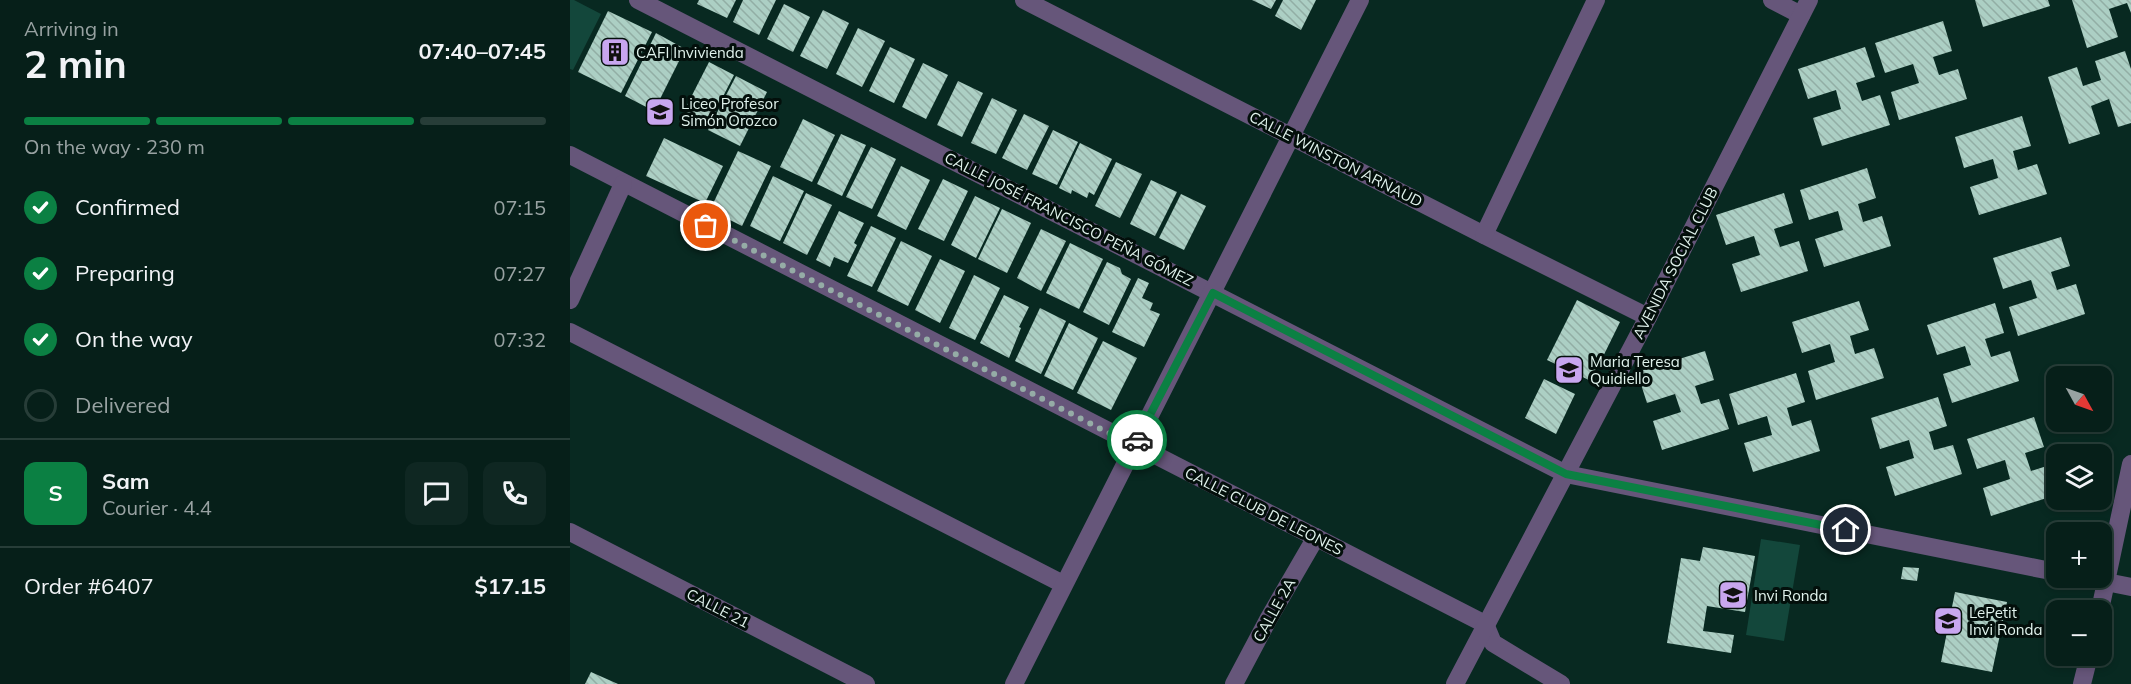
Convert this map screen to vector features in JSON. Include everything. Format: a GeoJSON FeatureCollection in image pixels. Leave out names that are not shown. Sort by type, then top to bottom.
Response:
{"type":"FeatureCollection","features":[{"type":"Feature","properties":{"kind":"street","name":"CALLE JOSÉ FRANCISCO PEÑA GÓMEZ"},"geometry":{"type":"LineString","coordinates":[[638,0],[1566,474],[2046,570]]}},
{"type":"Feature","properties":{"kind":"street","name":"CALLE WINSTON ARNAUD"},"geometry":{"type":"LineString","coordinates":[[1024,0],[1648,317]]}},
{"type":"Feature","properties":{"kind":"street"},"geometry":{"type":"LineString","coordinates":[[1014,684],[1360,0]]}},
{"type":"Feature","properties":{"kind":"street"},"geometry":{"type":"LineString","coordinates":[[1484,235],[1596,0]]}},
{"type":"Feature","properties":{"kind":"street"},"geometry":{"type":"LineString","coordinates":[[1772,0],[1805,7]]}},
{"type":"Feature","properties":{"kind":"street","name":"AVENIDA SOCIAL CLUB"},"geometry":{"type":"LineString","coordinates":[[1455,684],[1648,317],[1805,7]]}},
{"type":"Feature","properties":{"kind":"street","name":"CALLE CLUB DE LEONES"},"geometry":{"type":"LineString","coordinates":[[570,156],[1485,624],[1493,643],[1560,684]]}},
{"type":"Feature","properties":{"kind":"street"},"geometry":{"type":"LineString","coordinates":[[570,300],[623,184]]}},
{"type":"Feature","properties":{"kind":"street"},"geometry":{"type":"LineString","coordinates":[[570,332],[1063,585]]}},
{"type":"Feature","properties":{"kind":"street"},"geometry":{"type":"LineString","coordinates":[[2112,554],[2131,464]]}},
{"type":"Feature","properties":{"kind":"street","name":"CALLE 21"},"geometry":{"type":"LineString","coordinates":[[570,532],[866,684]]}},
{"type":"Feature","properties":{"kind":"street","name":"CALLE 2A"},"geometry":{"type":"LineString","coordinates":[[1234,684],[1316,537]]}},
{"type":"Feature","properties":{"kind":"street"},"geometry":{"type":"LineString","coordinates":[[2112,583],[2131,587]]}},
{"type":"Feature","properties":{"kind":"street"},"geometry":{"type":"LineString","coordinates":[[2082,684],[2086,666]]}},
{"type":"Feature","properties":{"kind":"green space"},"geometry":{"type":"Polygon","coordinates":[[[570,0],[601,14],[573,70],[570,69],[570,0]]]}},
{"type":"Feature","properties":{"kind":"green space"},"geometry":{"type":"Polygon","coordinates":[[[1761,539],[1800,545],[1784,641],[1746,635],[1761,539]]]}},
{"type":"Feature","properties":{"kind":"building"},"geometry":{"type":"Polygon","coordinates":[[[699,0],[736,0],[727,18],[697,4],[699,0]]]}},
{"type":"Feature","properties":{"kind":"building"},"geometry":{"type":"Polygon","coordinates":[[[743,0],[776,0],[759,35],[733,22],[743,0]]]}},
{"type":"Feature","properties":{"kind":"building"},"geometry":{"type":"Polygon","coordinates":[[[1252,0],[1276,0],[1271,9],[1252,0]]]}},
{"type":"Feature","properties":{"kind":"building"},"geometry":{"type":"Polygon","coordinates":[[[1283,0],[1316,0],[1301,30],[1275,16],[1283,0]]]}},
{"type":"Feature","properties":{"kind":"building"},"geometry":{"type":"Polygon","coordinates":[[[1975,0],[2048,0],[2050,6],[1983,27],[1975,0]]]}},
{"type":"Feature","properties":{"kind":"building"},"geometry":{"type":"Polygon","coordinates":[[[2072,0],[2131,0],[2131,13],[2127,3],[2109,9],[2118,37],[2087,48],[2072,0]]]}},
{"type":"Feature","properties":{"kind":"building"},"geometry":{"type":"Polygon","coordinates":[[[784,4],[810,17],[793,52],[767,39],[784,4]]]}},
{"type":"Feature","properties":{"kind":"building"},"geometry":{"type":"Polygon","coordinates":[[[823,10],[849,23],[827,69],[800,56],[823,10]]]}},
{"type":"Feature","properties":{"kind":"building","name":"CAFI Invivienda"},"geometry":{"type":"Polygon","coordinates":[[[608,11],[652,32],[621,93],[578,72],[608,11]]]}},
{"type":"Feature","properties":{"kind":"building"},"geometry":{"type":"Polygon","coordinates":[[[1943,21],[1952,51],[1933,57],[1939,75],[1958,69],[1967,99],[1899,120],[1891,92],[1919,83],[1913,64],[1885,73],[1875,43],[1943,21]]]}},
{"type":"Feature","properties":{"kind":"building"},"geometry":{"type":"Polygon","coordinates":[[[858,28],[885,41],[862,87],[836,74],[858,28]]]}},
{"type":"Feature","properties":{"kind":"building"},"geometry":{"type":"Polygon","coordinates":[[[656,33],[685,49],[654,111],[625,96],[656,33]]]}},
{"type":"Feature","properties":{"kind":"building"},"geometry":{"type":"Polygon","coordinates":[[[890,47],[915,59],[894,103],[869,91],[890,47]]]}},
{"type":"Feature","properties":{"kind":"building"},"geometry":{"type":"Polygon","coordinates":[[[1865,47],[1875,77],[1856,83],[1862,101],[1880,95],[1890,125],[1822,146],[1813,118],[1841,109],[1836,90],[1808,99],[1798,69],[1865,47]]]}},
{"type":"Feature","properties":{"kind":"building"},"geometry":{"type":"Polygon","coordinates":[[[2125,51],[2131,69],[2131,123],[2118,127],[2109,99],[2091,106],[2100,134],[2069,144],[2048,77],[2077,67],[2083,86],[2101,80],[2095,61],[2125,51]]]}},
{"type":"Feature","properties":{"kind":"building"},"geometry":{"type":"Polygon","coordinates":[[[709,62],[734,75],[709,124],[684,111],[709,62]]]}},
{"type":"Feature","properties":{"kind":"building"},"geometry":{"type":"Polygon","coordinates":[[[923,63],[948,75],[926,119],[902,107],[923,63]]]}},
{"type":"Feature","properties":{"kind":"building"},"geometry":{"type":"Polygon","coordinates":[[[736,76],[767,92],[740,146],[708,130],[736,76]]]}},
{"type":"Feature","properties":{"kind":"building"},"geometry":{"type":"Polygon","coordinates":[[[958,81],[983,93],[962,137],[937,125],[958,81]]]}},
{"type":"Feature","properties":{"kind":"building"},"geometry":{"type":"Polygon","coordinates":[[[992,98],[1017,110],[996,154],[971,143],[992,98]]]}},
{"type":"Feature","properties":{"kind":"building"},"geometry":{"type":"Polygon","coordinates":[[[1024,114],[1049,126],[1027,170],[1002,158],[1024,114]]]}},
{"type":"Feature","properties":{"kind":"building"},"geometry":{"type":"Polygon","coordinates":[[[2022,116],[2031,146],[2013,151],[2018,170],[2037,164],[2047,194],[1979,215],[1970,187],[1998,178],[1993,159],[1964,168],[1955,137],[2022,116]]]}},
{"type":"Feature","properties":{"kind":"building"},"geometry":{"type":"Polygon","coordinates":[[[803,119],[835,135],[812,182],[780,167],[803,119]]]}},
{"type":"Feature","properties":{"kind":"building"},"geometry":{"type":"Polygon","coordinates":[[[1053,130],[1078,142],[1057,185],[1032,174],[1053,130]]]}},
{"type":"Feature","properties":{"kind":"building"},"geometry":{"type":"Polygon","coordinates":[[[841,134],[866,145],[842,196],[817,184],[841,134]]]}},
{"type":"Feature","properties":{"kind":"building"},"geometry":{"type":"Polygon","coordinates":[[[664,138],[723,166],[705,203],[646,176],[664,138]]]}},
{"type":"Feature","properties":{"kind":"building"},"geometry":{"type":"Polygon","coordinates":[[[1080,143],[1112,159],[1094,195],[1089,192],[1087,198],[1072,190],[1071,194],[1059,188],[1080,143]]]}},
{"type":"Feature","properties":{"kind":"building"},"geometry":{"type":"Polygon","coordinates":[[[871,147],[896,159],[872,209],[846,197],[871,147]]]}},
{"type":"Feature","properties":{"kind":"building"},"geometry":{"type":"Polygon","coordinates":[[[738,151],[771,166],[742,226],[710,210],[738,151]]]}},
{"type":"Feature","properties":{"kind":"building"},"geometry":{"type":"Polygon","coordinates":[[[1116,162],[1142,174],[1120,218],[1095,206],[1116,162]]]}},
{"type":"Feature","properties":{"kind":"building"},"geometry":{"type":"Polygon","coordinates":[[[901,166],[930,180],[906,230],[877,216],[901,166]]]}},
{"type":"Feature","properties":{"kind":"building"},"geometry":{"type":"Polygon","coordinates":[[[1867,168],[1876,198],[1858,204],[1863,222],[1882,216],[1891,246],[1824,267],[1815,239],[1843,230],[1838,211],[1809,220],[1800,190],[1867,168]]]}},
{"type":"Feature","properties":{"kind":"building"},"geometry":{"type":"Polygon","coordinates":[[[773,176],[804,191],[780,241],[750,226],[773,176]]]}},
{"type":"Feature","properties":{"kind":"building"},"geometry":{"type":"Polygon","coordinates":[[[943,179],[968,191],[944,241],[918,229],[943,179]]]}},
{"type":"Feature","properties":{"kind":"building"},"geometry":{"type":"Polygon","coordinates":[[[1151,180],[1177,192],[1155,236],[1130,224],[1151,180]]]}},
{"type":"Feature","properties":{"kind":"building"},"geometry":{"type":"Polygon","coordinates":[[[806,193],[832,205],[807,255],[783,243],[806,193]]]}},
{"type":"Feature","properties":{"kind":"building"},"geometry":{"type":"Polygon","coordinates":[[[1784,193],[1793,223],[1774,229],[1780,247],[1799,241],[1808,271],[1741,292],[1732,264],[1760,255],[1754,236],[1726,245],[1716,215],[1784,193]]]}},
{"type":"Feature","properties":{"kind":"building"},"geometry":{"type":"Polygon","coordinates":[[[1181,194],[1206,206],[1184,250],[1159,238],[1181,194]]]}},
{"type":"Feature","properties":{"kind":"building"},"geometry":{"type":"Polygon","coordinates":[[[975,196],[1000,208],[976,258],[951,245],[975,196]]]}},
{"type":"Feature","properties":{"kind":"building"},"geometry":{"type":"Polygon","coordinates":[[[1002,209],[1031,223],[1007,273],[978,259],[1002,209]]]}},
{"type":"Feature","properties":{"kind":"building"},"geometry":{"type":"Polygon","coordinates":[[[839,211],[864,223],[854,243],[857,245],[848,263],[834,257],[830,267],[816,260],[839,211]]]}},
{"type":"Feature","properties":{"kind":"building"},"geometry":{"type":"Polygon","coordinates":[[[871,226],[896,238],[872,287],[847,276],[871,226]]]}},
{"type":"Feature","properties":{"kind":"building"},"geometry":{"type":"Polygon","coordinates":[[[1041,229],[1066,241],[1041,291],[1017,278],[1041,229]]]}},
{"type":"Feature","properties":{"kind":"building"},"geometry":{"type":"Polygon","coordinates":[[[2061,237],[2070,266],[2051,272],[2057,290],[2076,284],[2085,314],[2018,336],[2009,307],[2037,298],[2031,280],[2003,289],[1993,258],[2061,237]]]}},
{"type":"Feature","properties":{"kind":"building"},"geometry":{"type":"Polygon","coordinates":[[[901,241],[932,256],[908,306],[877,291],[901,241]]]}},
{"type":"Feature","properties":{"kind":"building"},"geometry":{"type":"Polygon","coordinates":[[[1070,243],[1103,259],[1079,309],[1046,293],[1070,243]]]}},
{"type":"Feature","properties":{"kind":"building"},"geometry":{"type":"Polygon","coordinates":[[[940,259],[965,271],[940,323],[915,310],[940,259]]]}},
{"type":"Feature","properties":{"kind":"building"},"geometry":{"type":"Polygon","coordinates":[[[1107,262],[1120,268],[1122,274],[1131,279],[1109,325],[1083,312],[1107,262]]]}},
{"type":"Feature","properties":{"kind":"building"},"geometry":{"type":"Polygon","coordinates":[[[974,275],[1000,288],[975,340],[949,328],[974,275]]]}},
{"type":"Feature","properties":{"kind":"building"},"geometry":{"type":"Polygon","coordinates":[[[1138,278],[1149,283],[1142,298],[1153,303],[1150,310],[1160,314],[1144,347],[1112,332],[1138,278]]]}},
{"type":"Feature","properties":{"kind":"building"},"geometry":{"type":"Polygon","coordinates":[[[1004,295],[1029,307],[1019,327],[1021,328],[1009,358],[980,343],[1004,295]]]}},
{"type":"Feature","properties":{"kind":"building"},"geometry":{"type":"Polygon","coordinates":[[[1577,300],[1620,322],[1591,381],[1547,360],[1577,300]]]}},
{"type":"Feature","properties":{"kind":"building"},"geometry":{"type":"Polygon","coordinates":[[[1859,301],[1869,330],[1850,336],[1855,354],[1874,348],[1884,378],[1816,400],[1808,371],[1835,362],[1830,344],[1802,353],[1792,322],[1859,301]]]}},
{"type":"Feature","properties":{"kind":"building"},"geometry":{"type":"Polygon","coordinates":[[[1995,303],[2004,333],[1985,339],[1991,357],[2010,351],[2019,381],[1952,403],[1943,374],[1971,365],[1965,346],[1937,355],[1927,325],[1995,303]]]}},
{"type":"Feature","properties":{"kind":"building"},"geometry":{"type":"Polygon","coordinates":[[[1040,308],[1066,321],[1041,374],[1015,361],[1040,308]]]}},
{"type":"Feature","properties":{"kind":"building"},"geometry":{"type":"Polygon","coordinates":[[[1069,323],[1098,338],[1073,390],[1044,376],[1069,323]]]}},
{"type":"Feature","properties":{"kind":"building"},"geometry":{"type":"Polygon","coordinates":[[[1103,341],[1137,358],[1111,410],[1077,393],[1103,341]]]}},
{"type":"Feature","properties":{"kind":"building"},"geometry":{"type":"Polygon","coordinates":[[[1705,351],[1714,380],[1695,386],[1701,404],[1719,399],[1729,429],[1662,450],[1653,421],[1681,412],[1675,394],[1647,403],[1637,372],[1705,351]]]}},
{"type":"Feature","properties":{"kind":"building"},"geometry":{"type":"Polygon","coordinates":[[[1796,373],[1805,402],[1787,408],[1792,426],[1811,420],[1820,451],[1753,472],[1744,443],[1772,435],[1767,416],[1738,425],[1729,394],[1796,373]]]}},
{"type":"Feature","properties":{"kind":"building"},"geometry":{"type":"Polygon","coordinates":[[[1544,379],[1575,394],[1556,434],[1525,418],[1544,379]]]}},
{"type":"Feature","properties":{"kind":"building"},"geometry":{"type":"Polygon","coordinates":[[[1938,397],[1947,426],[1929,432],[1934,450],[1953,445],[1962,474],[1895,496],[1886,467],[1914,458],[1909,440],[1880,449],[1871,418],[1938,397]]]}},
{"type":"Feature","properties":{"kind":"building"},"geometry":{"type":"Polygon","coordinates":[[[2034,417],[2044,447],[2025,453],[2031,471],[2046,466],[2046,498],[1991,516],[1983,488],[2010,479],[2005,460],[1977,469],[1967,439],[2034,417]]]}},
{"type":"Feature","properties":{"kind":"building"},"geometry":{"type":"Polygon","coordinates":[[[1703,547],[1755,556],[1745,612],[1707,606],[1703,631],[1734,635],[1731,653],[1667,643],[1681,558],[1700,561],[1703,547]]]}},
{"type":"Feature","properties":{"kind":"building"},"geometry":{"type":"Polygon","coordinates":[[[1903,567],[1919,568],[1917,581],[1901,579],[1903,567]]]}},
{"type":"Feature","properties":{"kind":"building"},"geometry":{"type":"Polygon","coordinates":[[[1955,592],[2007,602],[1992,672],[1941,662],[1955,592]]]}},
{"type":"Feature","properties":{"kind":"building"},"geometry":{"type":"Polygon","coordinates":[[[591,672],[618,684],[585,684],[591,672]]]}},
{"type":"Feature","properties":{"kind":"way so far"},"geometry":{"type":"LineString","coordinates":[[706,226],[1134,446],[1137,440]]}},
{"type":"Feature","properties":{"kind":"place","name":"CAFI Invivienda"},"geometry":{"type":"Point","coordinates":[615,52]}},
{"type":"Feature","properties":{"kind":"place","name":"Liceo Profesor Simón Orozco"},"geometry":{"type":"Point","coordinates":[660,112]}},
{"type":"Feature","properties":{"kind":"place","name":"Maria Teresa Quidiello"},"geometry":{"type":"Point","coordinates":[1569,370]}},
{"type":"Feature","properties":{"kind":"place","name":"Invi Ronda"},"geometry":{"type":"Point","coordinates":[1733,595]}},
{"type":"Feature","properties":{"kind":"place","name":"LePetit Invi Ronda"},"geometry":{"type":"Point","coordinates":[1948,621]}},
{"type":"Feature","properties":{"kind":"route"},"geometry":{"type":"LineString","coordinates":[[1137,440],[1213,293],[1566,474],[1846,530]]}}]}
